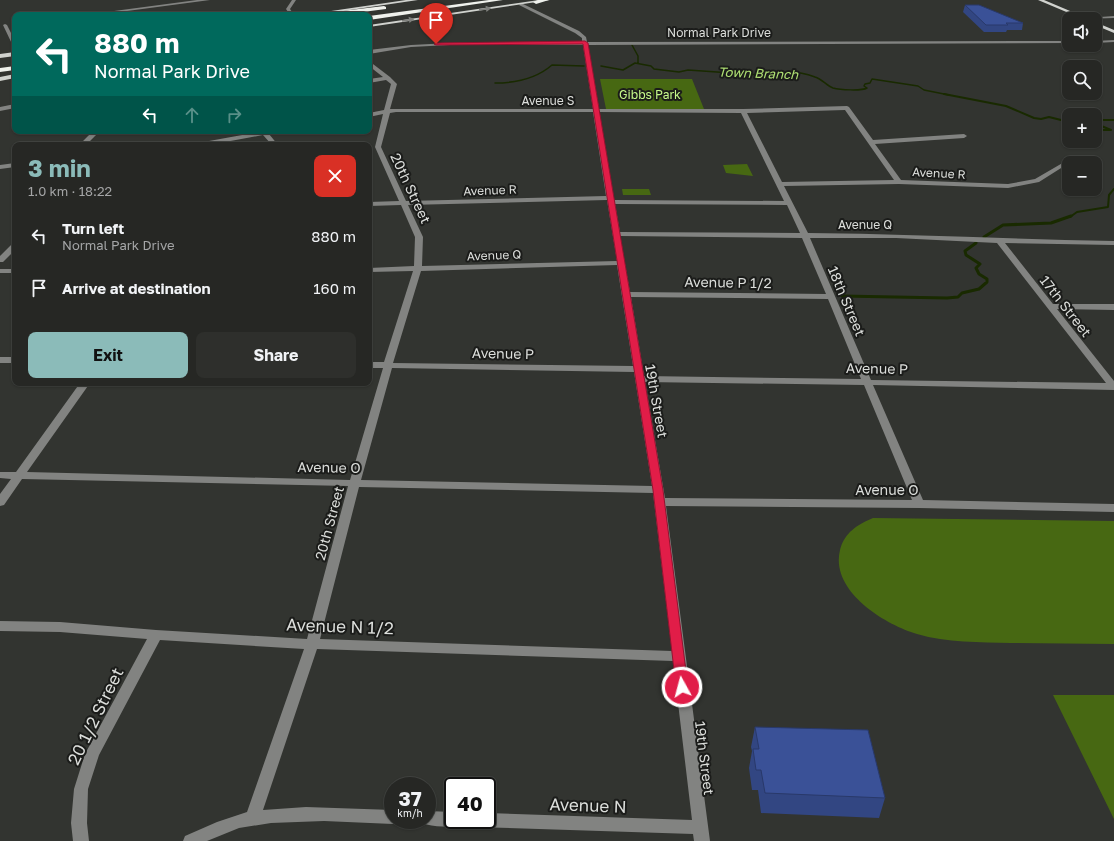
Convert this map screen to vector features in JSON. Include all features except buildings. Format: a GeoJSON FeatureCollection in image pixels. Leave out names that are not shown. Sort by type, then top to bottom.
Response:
{"type":"FeatureCollection","features":[{"type":"Feature","properties":{"kind":"highway"},"geometry":{"type":"LineString","coordinates":[[448,1],[454,0]]}},
{"type":"Feature","properties":{"kind":"highway"},"geometry":{"type":"LineString","coordinates":[[372,13],[466,0]]}},
{"type":"Feature","properties":{"kind":"highway"},"geometry":{"type":"LineString","coordinates":[[372,18],[500,0]]}},
{"type":"Feature","properties":{"kind":"highway"},"geometry":{"type":"LineString","coordinates":[[536,2],[547,0]]}},
{"type":"Feature","properties":{"kind":"highway"},"geometry":{"type":"LineString","coordinates":[[351,12],[422,4]]}},
{"type":"Feature","properties":{"kind":"highway"},"geometry":{"type":"LineString","coordinates":[[0,64],[12,62]]}},
{"type":"Feature","properties":{"kind":"highway"},"geometry":{"type":"LineString","coordinates":[[0,71],[12,69]]}},
{"type":"Feature","properties":{"kind":"main road"},"geometry":{"type":"LineString","coordinates":[[328,12],[416,0]]}},
{"type":"Feature","properties":{"kind":"main road"},"geometry":{"type":"LineString","coordinates":[[1040,0],[1070,12]]}},
{"type":"Feature","properties":{"kind":"main road"},"geometry":{"type":"LineString","coordinates":[[372,26],[536,2]]}},
{"type":"Feature","properties":{"kind":"main road"},"geometry":{"type":"LineString","coordinates":[[1102,26],[1114,32]]}},
{"type":"Feature","properties":{"kind":"main road"},"geometry":{"type":"LineString","coordinates":[[0,56],[12,54]]}},
{"type":"Feature","properties":{"kind":"main road"},"geometry":{"type":"LineString","coordinates":[[0,78],[12,76]]}},
{"type":"Feature","properties":{"kind":"street"},"geometry":{"type":"LineString","coordinates":[[111,12],[208,0]]}},
{"type":"Feature","properties":{"kind":"street"},"geometry":{"type":"LineString","coordinates":[[290,12],[288,9],[294,0]]}},
{"type":"Feature","properties":{"kind":"street"},"geometry":{"type":"LineString","coordinates":[[521,4],[577,32],[584,38],[585,43]]}},
{"type":"Feature","properties":{"kind":"street"},"geometry":{"type":"LineString","coordinates":[[145,8],[149,12]]}},
{"type":"Feature","properties":{"kind":"street"},"geometry":{"type":"LineString","coordinates":[[1102,18],[1114,17]]}},
{"type":"Feature","properties":{"kind":"street"},"geometry":{"type":"LineString","coordinates":[[5,25],[12,40]]}},
{"type":"Feature","properties":{"kind":"street"},"geometry":{"type":"LineString","coordinates":[[1102,42],[1114,41]]}},
{"type":"Feature","properties":{"kind":"street","name":"Normal Park Drive"},"geometry":{"type":"LineString","coordinates":[[372,52],[411,46],[450,44],[1062,42]]}},
{"type":"Feature","properties":{"kind":"street","name":"19th Street"},"geometry":{"type":"LineString","coordinates":[[585,43],[658,490],[701,834]]}},
{"type":"Feature","properties":{"kind":"street"},"geometry":{"type":"LineString","coordinates":[[372,65],[388,78]]}},
{"type":"Feature","properties":{"kind":"street"},"geometry":{"type":"LineString","coordinates":[[372,81],[388,78]]}},
{"type":"Feature","properties":{"kind":"street","name":"20th Street"},"geometry":{"type":"LineString","coordinates":[[253,818],[312,644],[355,482],[388,366],[418,269],[419,237],[378,147],[394,84],[388,78]]}},
{"type":"Feature","properties":{"kind":"street"},"geometry":{"type":"LineString","coordinates":[[0,108],[12,106]]}},
{"type":"Feature","properties":{"kind":"street","name":"Avenue S"},"geometry":{"type":"LineString","coordinates":[[372,114],[396,110],[743,112],[847,108],[870,142]]}},
{"type":"Feature","properties":{"kind":"street","name":"18th Street"},"geometry":{"type":"LineString","coordinates":[[743,112],[805,235],[919,504]]}},
{"type":"Feature","properties":{"kind":"street"},"geometry":{"type":"LineString","coordinates":[[85,142],[94,134]]}},
{"type":"Feature","properties":{"kind":"street"},"geometry":{"type":"LineString","coordinates":[[214,142],[258,134]]}},
{"type":"Feature","properties":{"kind":"street"},"geometry":{"type":"LineString","coordinates":[[265,134],[272,142]]}},
{"type":"Feature","properties":{"kind":"street"},"geometry":{"type":"LineString","coordinates":[[870,142],[964,136]]}},
{"type":"Feature","properties":{"kind":"street"},"geometry":{"type":"LineString","coordinates":[[870,142],[899,182]]}},
{"type":"Feature","properties":{"kind":"street"},"geometry":{"type":"LineString","coordinates":[[0,167],[12,165]]}},
{"type":"Feature","properties":{"kind":"street","name":"Avenue R"},"geometry":{"type":"LineString","coordinates":[[779,184],[899,182],[1008,186],[1037,181],[1062,166]]}},
{"type":"Feature","properties":{"kind":"street","name":"Avenue R"},"geometry":{"type":"LineString","coordinates":[[372,204],[611,200],[788,203]]}},
{"type":"Feature","properties":{"kind":"street","name":"Avenue Q"},"geometry":{"type":"LineString","coordinates":[[616,234],[896,236],[999,241],[1114,243]]}},
{"type":"Feature","properties":{"kind":"street","name":"17th Street"},"geometry":{"type":"LineString","coordinates":[[999,241],[1114,387]]}},
{"type":"Feature","properties":{"kind":"street"},"geometry":{"type":"LineString","coordinates":[[0,260],[12,249]]}},
{"type":"Feature","properties":{"kind":"street","name":"Avenue Q"},"geometry":{"type":"LineString","coordinates":[[372,270],[620,263]]}},
{"type":"Feature","properties":{"kind":"street"},"geometry":{"type":"LineString","coordinates":[[0,271],[12,271]]}},
{"type":"Feature","properties":{"kind":"street","name":"Avenue P 1/2"},"geometry":{"type":"LineString","coordinates":[[625,294],[831,297]]}},
{"type":"Feature","properties":{"kind":"street"},"geometry":{"type":"LineString","coordinates":[[1049,306],[1114,307]]}},
{"type":"Feature","properties":{"kind":"street"},"geometry":{"type":"LineString","coordinates":[[0,360],[12,360]]}},
{"type":"Feature","properties":{"kind":"street","name":"Avenue P"},"geometry":{"type":"LineString","coordinates":[[372,365],[867,382],[1114,387]]}},
{"type":"Feature","properties":{"kind":"street"},"geometry":{"type":"LineString","coordinates":[[0,502],[84,386]]}},
{"type":"Feature","properties":{"kind":"street","name":"Avenue O"},"geometry":{"type":"LineString","coordinates":[[0,475],[658,490]]}},
{"type":"Feature","properties":{"kind":"street","name":"Avenue O"},"geometry":{"type":"LineString","coordinates":[[659,502],[919,504],[1114,508]]}},
{"type":"Feature","properties":{"kind":"street","name":"Avenue N 1/2"},"geometry":{"type":"LineString","coordinates":[[0,626],[60,627],[156,635],[312,644],[678,656]]}},
{"type":"Feature","properties":{"kind":"street","name":"20 1/2 Street"},"geometry":{"type":"LineString","coordinates":[[81,841],[79,823],[81,789],[92,754],[156,635]]}},
{"type":"Feature","properties":{"kind":"street"},"geometry":{"type":"LineString","coordinates":[[191,841],[208,833],[253,818],[300,814],[384,817]]}},
{"type":"Feature","properties":{"kind":"street","name":"Avenue N"},"geometry":{"type":"LineString","coordinates":[[496,821],[701,834]]}},
{"type":"Feature","properties":{"kind":"green space","name":"Gibbs Park"},"geometry":{"type":"Polygon","coordinates":[[[600,79],[692,79],[704,109],[606,109],[600,79]]]}},
{"type":"Feature","properties":{"kind":"green space"},"geometry":{"type":"Polygon","coordinates":[[[747,164],[753,176],[726,173],[723,165],[747,164]]]}},
{"type":"Feature","properties":{"kind":"green space"},"geometry":{"type":"Polygon","coordinates":[[[622,189],[649,189],[651,195],[623,195],[622,189]]]}},
{"type":"Feature","properties":{"kind":"green space"},"geometry":{"type":"Polygon","coordinates":[[[873,518],[1114,521],[1114,644],[952,641],[917,634],[890,622],[875,614],[862,604],[851,592],[843,579],[839,565],[840,550],[848,534],[857,526],[873,518]]]}},
{"type":"Feature","properties":{"kind":"green space"},"geometry":{"type":"Polygon","coordinates":[[[1053,695],[1114,695],[1114,819],[1053,695]]]}},
{"type":"Feature","properties":{"kind":"waterway"},"geometry":{"type":"LineString","coordinates":[[632,45],[638,56],[638,63]]}},
{"type":"Feature","properties":{"kind":"waterway","name":"Town Branch"},"geometry":{"type":"LineString","coordinates":[[601,66],[623,70],[635,63],[651,66],[654,69],[679,72],[688,70],[774,76],[779,75],[778,73],[792,72],[815,77],[836,89],[861,90],[867,88],[864,86],[865,84],[870,83],[872,79],[918,86],[924,90],[944,94]]}},
{"type":"Feature","properties":{"kind":"waterway","name":"Town Branch"},"geometry":{"type":"LineString","coordinates":[[495,83],[525,79],[546,70],[552,65],[584,66]]}},
{"type":"Feature","properties":{"kind":"waterway","name":"Town Branch"},"geometry":{"type":"LineString","coordinates":[[944,94],[1006,106],[1034,118],[1041,119],[1049,117],[1062,120]]}},
{"type":"Feature","properties":{"kind":"waterway","name":"Town Branch"},"geometry":{"type":"LineString","coordinates":[[944,94],[949,95]]}},
{"type":"Feature","properties":{"kind":"waterway","name":"Town Branch"},"geometry":{"type":"LineString","coordinates":[[1102,120],[1114,120]]}},
{"type":"Feature","properties":{"kind":"waterway","name":"Town Branch"},"geometry":{"type":"LineString","coordinates":[[1102,126],[1111,130],[1102,130]]}},
{"type":"Feature","properties":{"kind":"waterway"},"geometry":{"type":"LineString","coordinates":[[1070,217],[1077,212],[1108,207],[1109,195],[1114,189]]}},
{"type":"Feature","properties":{"kind":"waterway"},"geometry":{"type":"LineString","coordinates":[[984,237],[1003,225],[1051,223],[1071,216]]}},
{"type":"Feature","properties":{"kind":"waterway"},"geometry":{"type":"LineString","coordinates":[[842,296],[947,298],[958,297],[962,293],[979,289],[987,282],[987,279],[979,274],[976,268],[980,264],[966,255],[965,251],[976,243]]}},
{"type":"Feature","properties":{"kind":"route"},"geometry":{"type":"LineString","coordinates":[[436,44],[585,43],[612,202],[622,278],[658,490],[682,687]]}}]}
